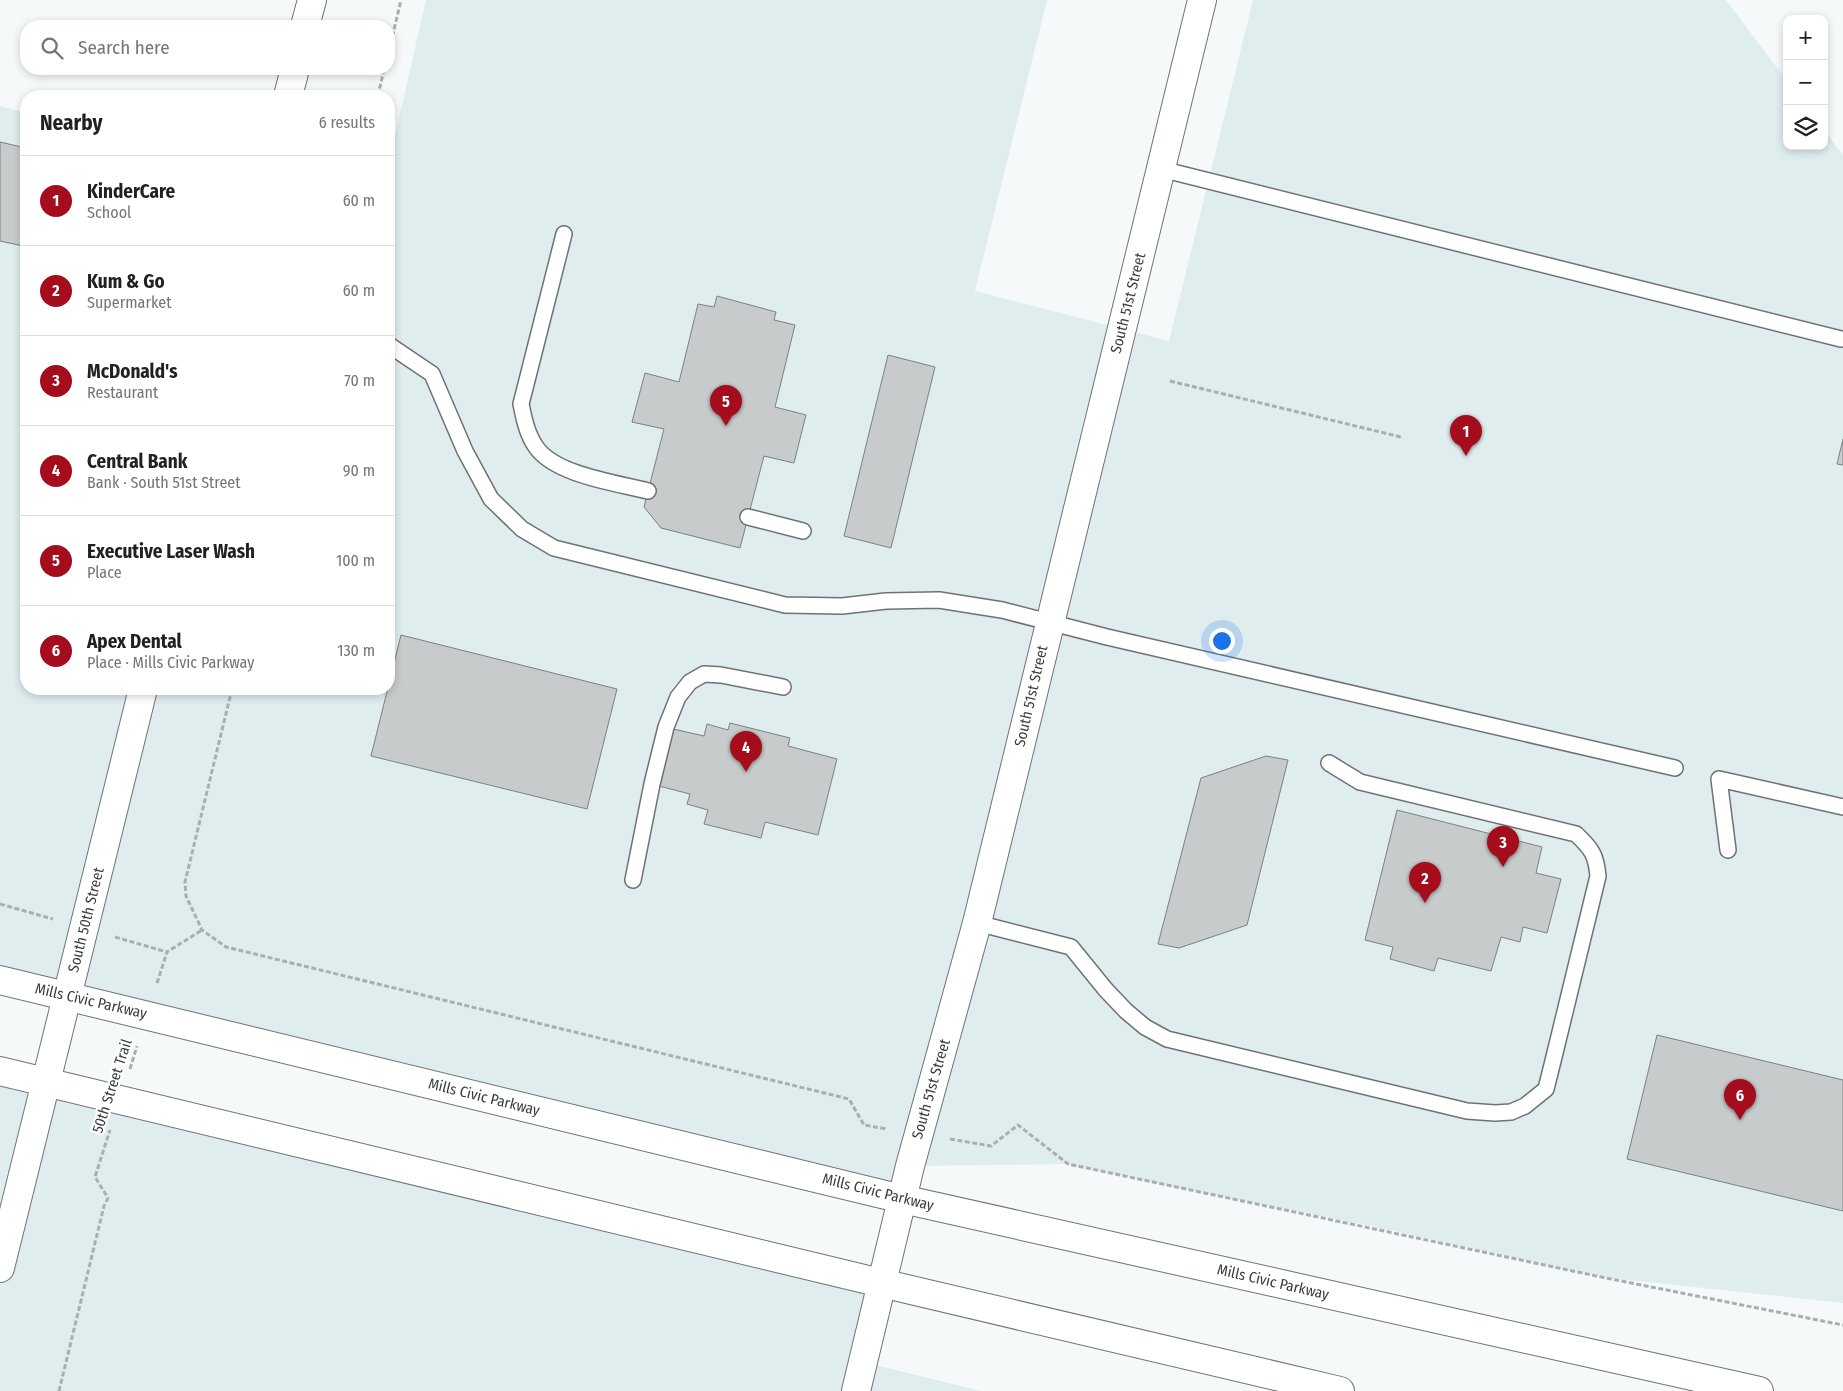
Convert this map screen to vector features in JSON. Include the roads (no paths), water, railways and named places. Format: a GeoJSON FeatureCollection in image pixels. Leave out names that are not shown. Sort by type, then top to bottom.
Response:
{"type":"FeatureCollection","features":[{"type":"Feature","properties":{"kind":"main road"},"geometry":{"type":"LineString","coordinates":[[307,20],[312,0]]}},
{"type":"Feature","properties":{"kind":"main road","name":"South 51st Street"},"geometry":{"type":"LineString","coordinates":[[856,1391],[902,1199],[977,923],[1202,0]]}},
{"type":"Feature","properties":{"kind":"main road"},"geometry":{"type":"LineString","coordinates":[[290,90],[293,75]]}},
{"type":"Feature","properties":{"kind":"main road","name":"South 50th Street"},"geometry":{"type":"LineString","coordinates":[[0,1268],[142,695]]}},
{"type":"Feature","properties":{"kind":"main road","name":"Mills Civic Parkway"},"geometry":{"type":"LineString","coordinates":[[0,980],[147,1014],[902,1199],[1759,1391]]}},
{"type":"Feature","properties":{"kind":"main road"},"geometry":{"type":"LineString","coordinates":[[0,1071],[881,1284],[1340,1391]]}},
{"type":"Feature","properties":{"kind":"lane"},"geometry":{"type":"LineString","coordinates":[[1161,170],[1840,339]]}},
{"type":"Feature","properties":{"kind":"lane"},"geometry":{"type":"LineString","coordinates":[[564,234],[521,404],[526,427],[536,447],[550,461],[569,470],[648,491]]}},
{"type":"Feature","properties":{"kind":"lane"},"geometry":{"type":"LineString","coordinates":[[395,348],[432,374],[465,451],[491,499],[522,529],[554,548],[785,605],[842,606],[886,601],[939,600],[1002,610],[1328,689],[1675,768]]}},
{"type":"Feature","properties":{"kind":"lane"},"geometry":{"type":"LineString","coordinates":[[748,517],[803,531]]}},
{"type":"Feature","properties":{"kind":"lane"},"geometry":{"type":"LineString","coordinates":[[633,880],[652,784],[666,727],[678,696],[690,682],[704,674],[721,674],[783,688]]}},
{"type":"Feature","properties":{"kind":"lane"},"geometry":{"type":"LineString","coordinates":[[977,923],[1071,947],[1126,1012],[1145,1027],[1168,1039],[1467,1111],[1495,1114],[1511,1112],[1525,1106],[1546,1089],[1598,876],[1596,859],[1590,847],[1576,834],[1360,782],[1329,763]]}},
{"type":"Feature","properties":{"kind":"lane"},"geometry":{"type":"LineString","coordinates":[[1728,850],[1719,778],[1843,807]]}},
{"type":"Feature","properties":{"kind":"place","name":"Executive Laser Wash"},"geometry":{"type":"Point","coordinates":[726,426]}},
{"type":"Feature","properties":{"kind":"place","name":"KinderCare"},"geometry":{"type":"Point","coordinates":[1466,456]}},
{"type":"Feature","properties":{"kind":"place","name":"Central Bank"},"geometry":{"type":"Point","coordinates":[746,772]}},
{"type":"Feature","properties":{"kind":"place","name":"McDonald's"},"geometry":{"type":"Point","coordinates":[1503,867]}},
{"type":"Feature","properties":{"kind":"place","name":"Kum & Go"},"geometry":{"type":"Point","coordinates":[1425,903]}},
{"type":"Feature","properties":{"kind":"place","name":"Apex Dental"},"geometry":{"type":"Point","coordinates":[1740,1120]}}]}
